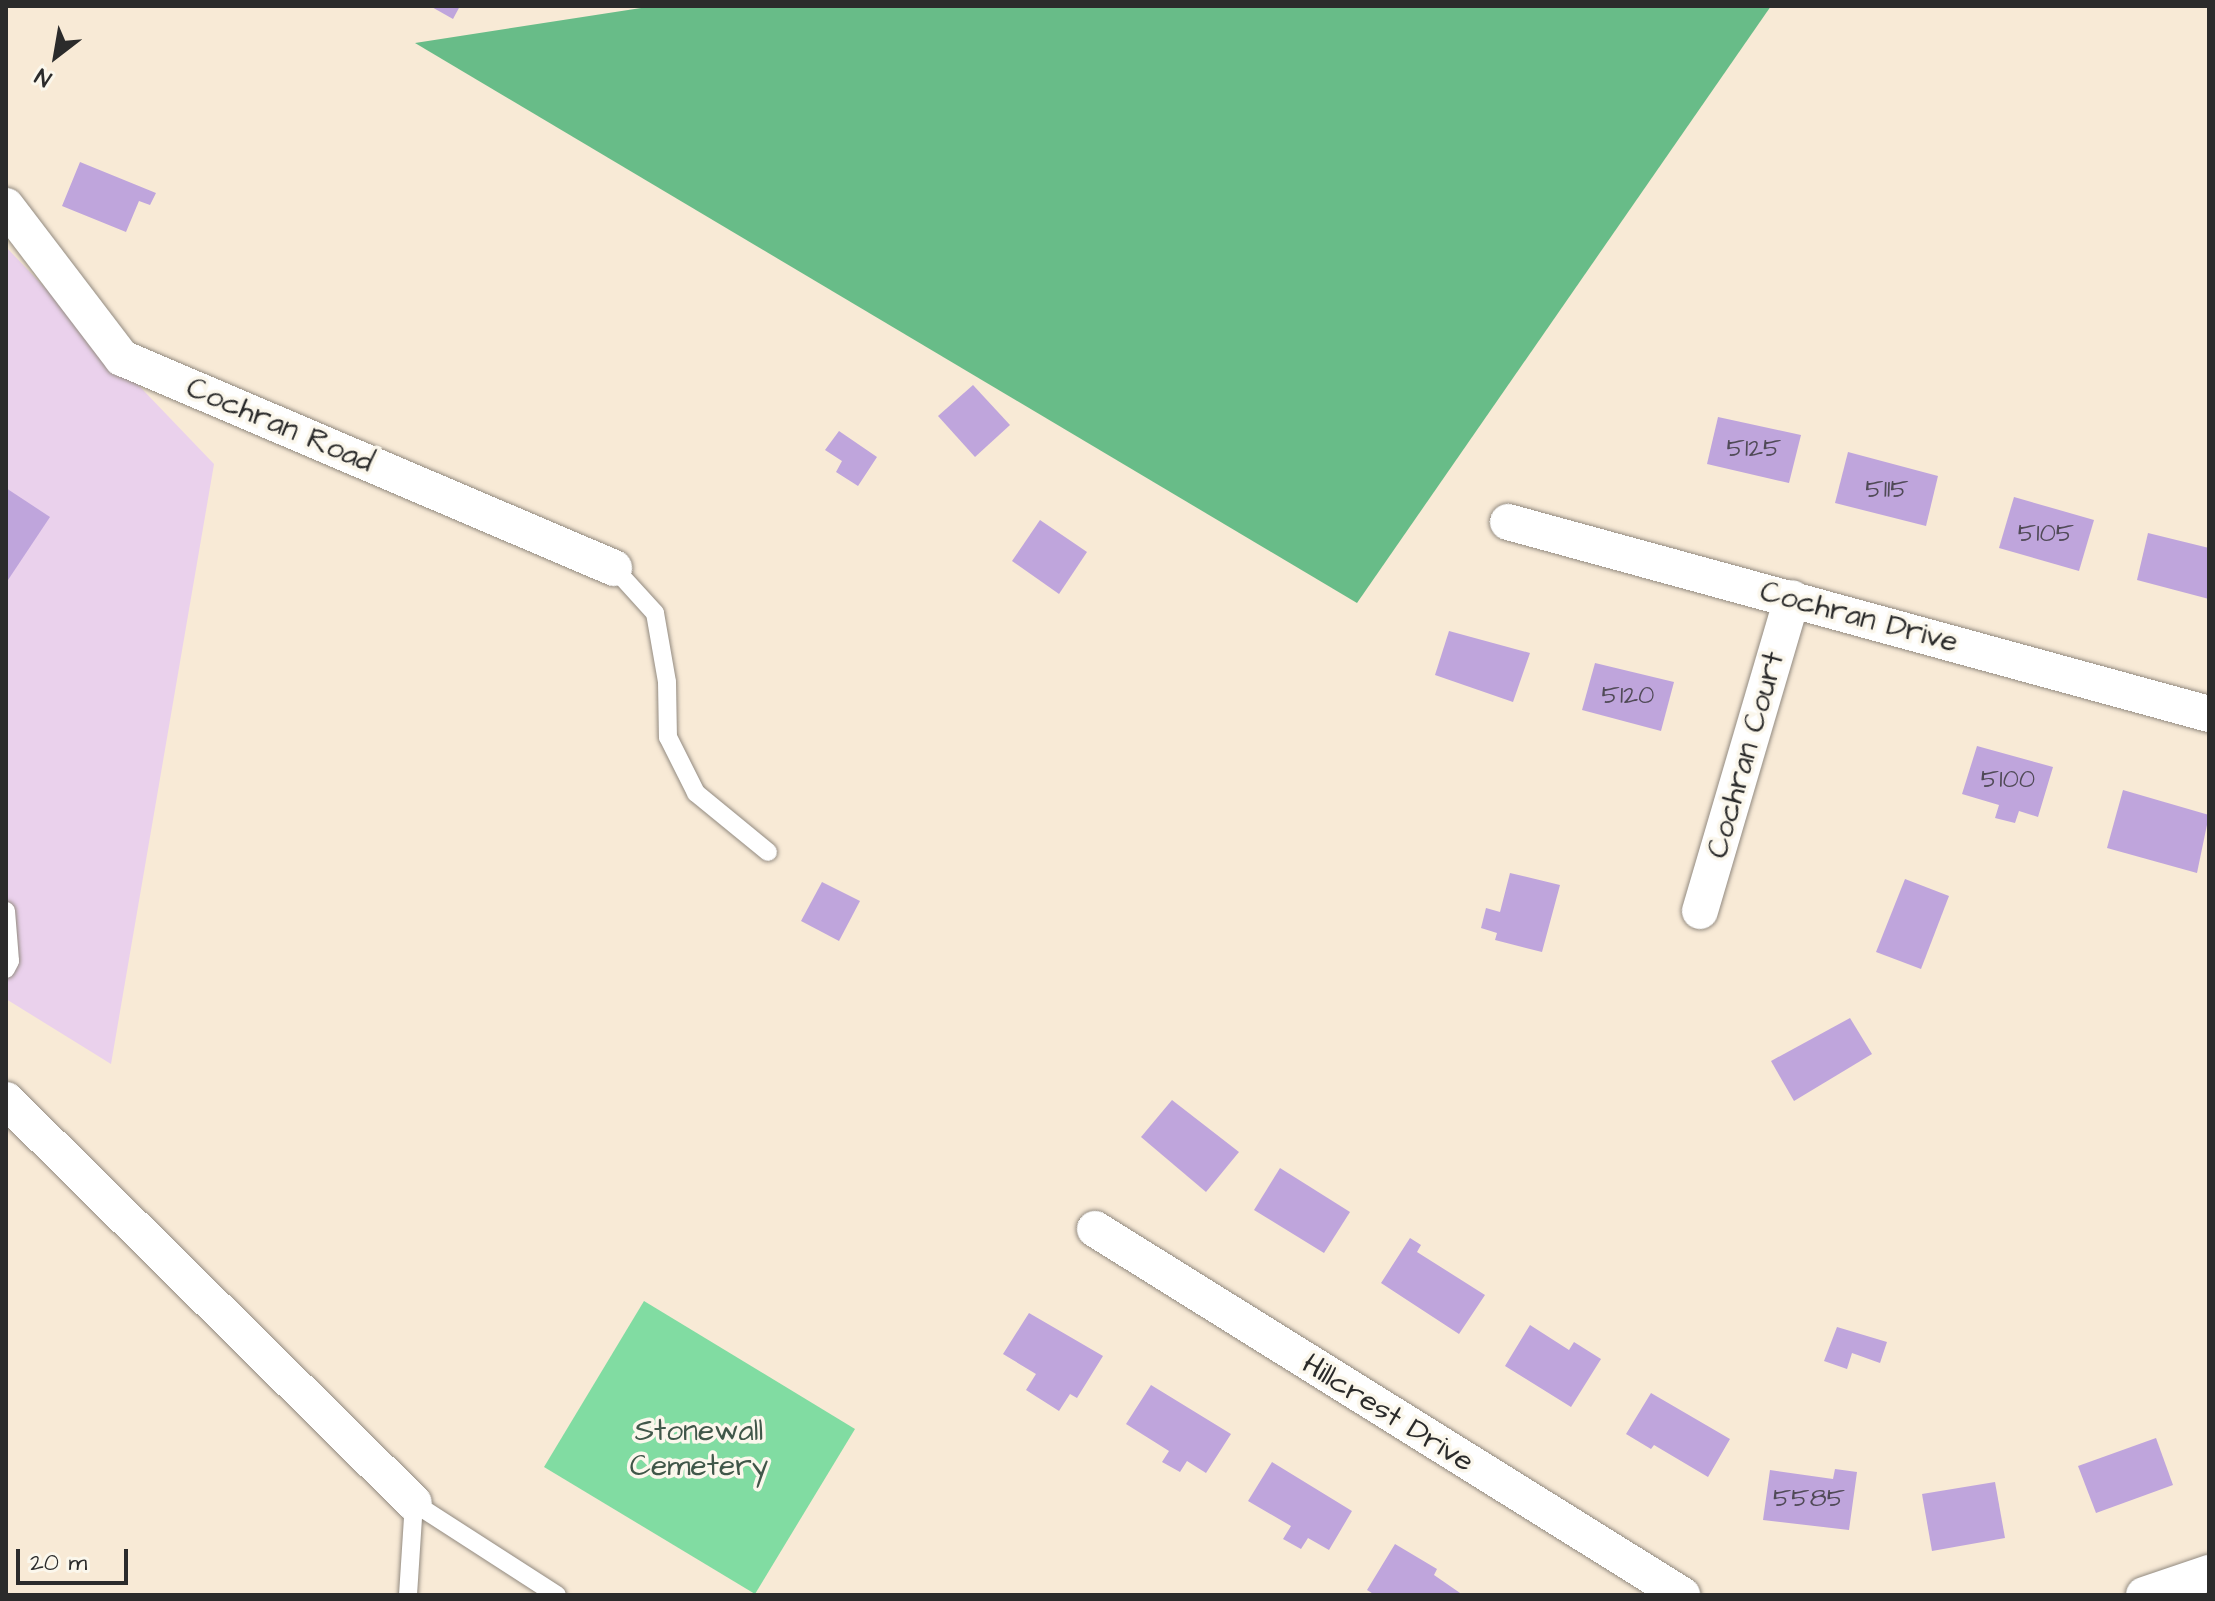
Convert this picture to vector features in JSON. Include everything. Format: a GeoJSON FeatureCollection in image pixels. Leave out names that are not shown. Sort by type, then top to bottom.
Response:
{"type":"FeatureCollection","features":[{"type":"Feature","properties":{"kind":"street","name":"Cochran Road"},"geometry":{"type":"LineString","coordinates":[[6,206],[122,358],[614,568]]}},
{"type":"Feature","properties":{"kind":"street","name":"Cochran Drive"},"geometry":{"type":"LineString","coordinates":[[1508,522],[2209,714]]}},
{"type":"Feature","properties":{"kind":"street","name":"Cochran Court"},"geometry":{"type":"LineString","coordinates":[[1700,911],[1792,598]]}},
{"type":"Feature","properties":{"kind":"street"},"geometry":{"type":"LineString","coordinates":[[6,1100],[414,1503]]}},
{"type":"Feature","properties":{"kind":"street","name":"Hillcrest Drive"},"geometry":{"type":"LineString","coordinates":[[1095,1229],[1682,1595]]}},
{"type":"Feature","properties":{"kind":"street"},"geometry":{"type":"LineString","coordinates":[[2144,1595],[2209,1573]]}},
{"type":"Feature","properties":{"kind":"lane"},"geometry":{"type":"LineString","coordinates":[[614,568],[655,613],[667,682],[668,737],[696,793],[768,852]]}},
{"type":"Feature","properties":{"kind":"lane"},"geometry":{"type":"LineString","coordinates":[[6,911],[10,961],[6,969]]}},
{"type":"Feature","properties":{"kind":"lane"},"geometry":{"type":"LineString","coordinates":[[408,1595],[414,1503],[557,1595]]}},
{"type":"Feature","properties":{"kind":"shaded area"},"geometry":{"type":"Polygon","coordinates":[[[6,247],[214,464],[111,1064],[6,999],[6,247]]]}},
{"type":"Feature","properties":{"kind":"green space"},"geometry":{"type":"Polygon","coordinates":[[[654,6],[1771,6],[1357,603],[415,43],[654,6]]]}},
{"type":"Feature","properties":{"kind":"green space","name":"Stonewall Cemetery"},"geometry":{"type":"Polygon","coordinates":[[[644,1301],[855,1429],[755,1594],[544,1467],[644,1301]]]}},
{"type":"Feature","properties":{"kind":"building"},"geometry":{"type":"Polygon","coordinates":[[[430,6],[460,6],[453,19],[430,6]]]}},
{"type":"Feature","properties":{"kind":"building"},"geometry":{"type":"Polygon","coordinates":[[[80,162],[156,193],[150,205],[139,201],[126,232],[62,206],[80,162]]]}},
{"type":"Feature","properties":{"kind":"building"},"geometry":{"type":"Polygon","coordinates":[[[973,385],[1010,425],[975,457],[938,416],[973,385]]]}},
{"type":"Feature","properties":{"kind":"building"},"geometry":{"type":"Polygon","coordinates":[[[1718,417],[1801,435],[1789,483],[1707,464],[1718,417]]]}},
{"type":"Feature","properties":{"kind":"building"},"geometry":{"type":"Polygon","coordinates":[[[839,431],[877,457],[858,486],[836,472],[842,461],[825,450],[839,431]]]}},
{"type":"Feature","properties":{"kind":"building"},"geometry":{"type":"Polygon","coordinates":[[[1848,452],[1938,476],[1926,526],[1835,503],[1848,452]]]}},
{"type":"Feature","properties":{"kind":"building"},"geometry":{"type":"Polygon","coordinates":[[[6,488],[50,517],[6,583],[6,488]]]}},
{"type":"Feature","properties":{"kind":"building"},"geometry":{"type":"Polygon","coordinates":[[[2014,497],[2094,520],[2079,571],[1999,548],[2014,497]]]}},
{"type":"Feature","properties":{"kind":"building"},"geometry":{"type":"Polygon","coordinates":[[[1040,520],[1087,552],[1059,594],[1012,561],[1040,520]]]}},
{"type":"Feature","properties":{"kind":"building"},"geometry":{"type":"Polygon","coordinates":[[[2148,533],[2209,548],[2209,599],[2137,580],[2148,533]]]}},
{"type":"Feature","properties":{"kind":"building"},"geometry":{"type":"Polygon","coordinates":[[[1449,631],[1530,653],[1513,702],[1435,675],[1449,631]]]}},
{"type":"Feature","properties":{"kind":"building"},"geometry":{"type":"Polygon","coordinates":[[[1595,663],[1674,682],[1661,731],[1582,710],[1595,663]]]}},
{"type":"Feature","properties":{"kind":"building"},"geometry":{"type":"Polygon","coordinates":[[[1977,746],[2053,767],[2038,817],[2019,811],[2015,823],[1995,818],[1999,805],[1962,794],[1977,746]]]}},
{"type":"Feature","properties":{"kind":"building"},"geometry":{"type":"Polygon","coordinates":[[[2123,790],[2209,815],[2197,873],[2107,848],[2123,790]]]}},
{"type":"Feature","properties":{"kind":"building"},"geometry":{"type":"Polygon","coordinates":[[[1510,873],[1560,885],[1542,952],[1495,940],[1497,933],[1481,928],[1486,908],[1500,912],[1510,873]]]}},
{"type":"Feature","properties":{"kind":"building"},"geometry":{"type":"Polygon","coordinates":[[[1905,879],[1949,896],[1921,969],[1876,952],[1905,879]]]}},
{"type":"Feature","properties":{"kind":"building"},"geometry":{"type":"Polygon","coordinates":[[[822,882],[860,901],[839,941],[801,921],[822,882]]]}},
{"type":"Feature","properties":{"kind":"building"},"geometry":{"type":"Polygon","coordinates":[[[1850,1018],[1872,1054],[1794,1101],[1771,1061],[1850,1018]]]}},
{"type":"Feature","properties":{"kind":"building"},"geometry":{"type":"Polygon","coordinates":[[[1172,1100],[1239,1152],[1206,1192],[1141,1137],[1172,1100]]]}},
{"type":"Feature","properties":{"kind":"building"},"geometry":{"type":"Polygon","coordinates":[[[1280,1168],[1350,1212],[1324,1253],[1254,1210],[1280,1168]]]}},
{"type":"Feature","properties":{"kind":"building"},"geometry":{"type":"Polygon","coordinates":[[[1410,1238],[1421,1245],[1417,1252],[1485,1295],[1459,1334],[1381,1283],[1410,1238]]]}},
{"type":"Feature","properties":{"kind":"building"},"geometry":{"type":"Polygon","coordinates":[[[1029,1313],[1103,1356],[1077,1398],[1070,1394],[1059,1411],[1026,1390],[1036,1374],[1003,1354],[1029,1313]]]}},
{"type":"Feature","properties":{"kind":"building"},"geometry":{"type":"Polygon","coordinates":[[[1530,1325],[1569,1350],[1574,1342],[1601,1359],[1571,1407],[1505,1366],[1530,1325]]]}},
{"type":"Feature","properties":{"kind":"building"},"geometry":{"type":"Polygon","coordinates":[[[1837,1327],[1887,1342],[1880,1363],[1852,1353],[1847,1369],[1824,1361],[1837,1327]]]}},
{"type":"Feature","properties":{"kind":"building"},"geometry":{"type":"Polygon","coordinates":[[[1151,1385],[1231,1434],[1206,1473],[1187,1461],[1180,1472],[1162,1462],[1169,1451],[1126,1424],[1151,1385]]]}},
{"type":"Feature","properties":{"kind":"building"},"geometry":{"type":"Polygon","coordinates":[[[1651,1393],[1730,1439],[1708,1477],[1654,1445],[1651,1449],[1626,1434],[1651,1393]]]}},
{"type":"Feature","properties":{"kind":"building"},"geometry":{"type":"Polygon","coordinates":[[[2156,1438],[2173,1485],[2096,1513],[2078,1466],[2156,1438]]]}},
{"type":"Feature","properties":{"kind":"building"},"geometry":{"type":"Polygon","coordinates":[[[1272,1462],[1352,1511],[1329,1550],[1308,1538],[1301,1549],[1283,1539],[1291,1526],[1248,1501],[1272,1462]]]}},
{"type":"Feature","properties":{"kind":"building"},"geometry":{"type":"Polygon","coordinates":[[[1835,1469],[1857,1472],[1849,1530],[1763,1520],[1770,1470],[1833,1479],[1835,1469]]]}},
{"type":"Feature","properties":{"kind":"building"},"geometry":{"type":"Polygon","coordinates":[[[1995,1482],[2005,1538],[1932,1551],[1922,1494],[1995,1482]]]}},
{"type":"Feature","properties":{"kind":"building"},"geometry":{"type":"Polygon","coordinates":[[[1395,1544],[1437,1569],[1434,1575],[1463,1595],[1375,1595],[1367,1590],[1395,1544]]]}}]}
